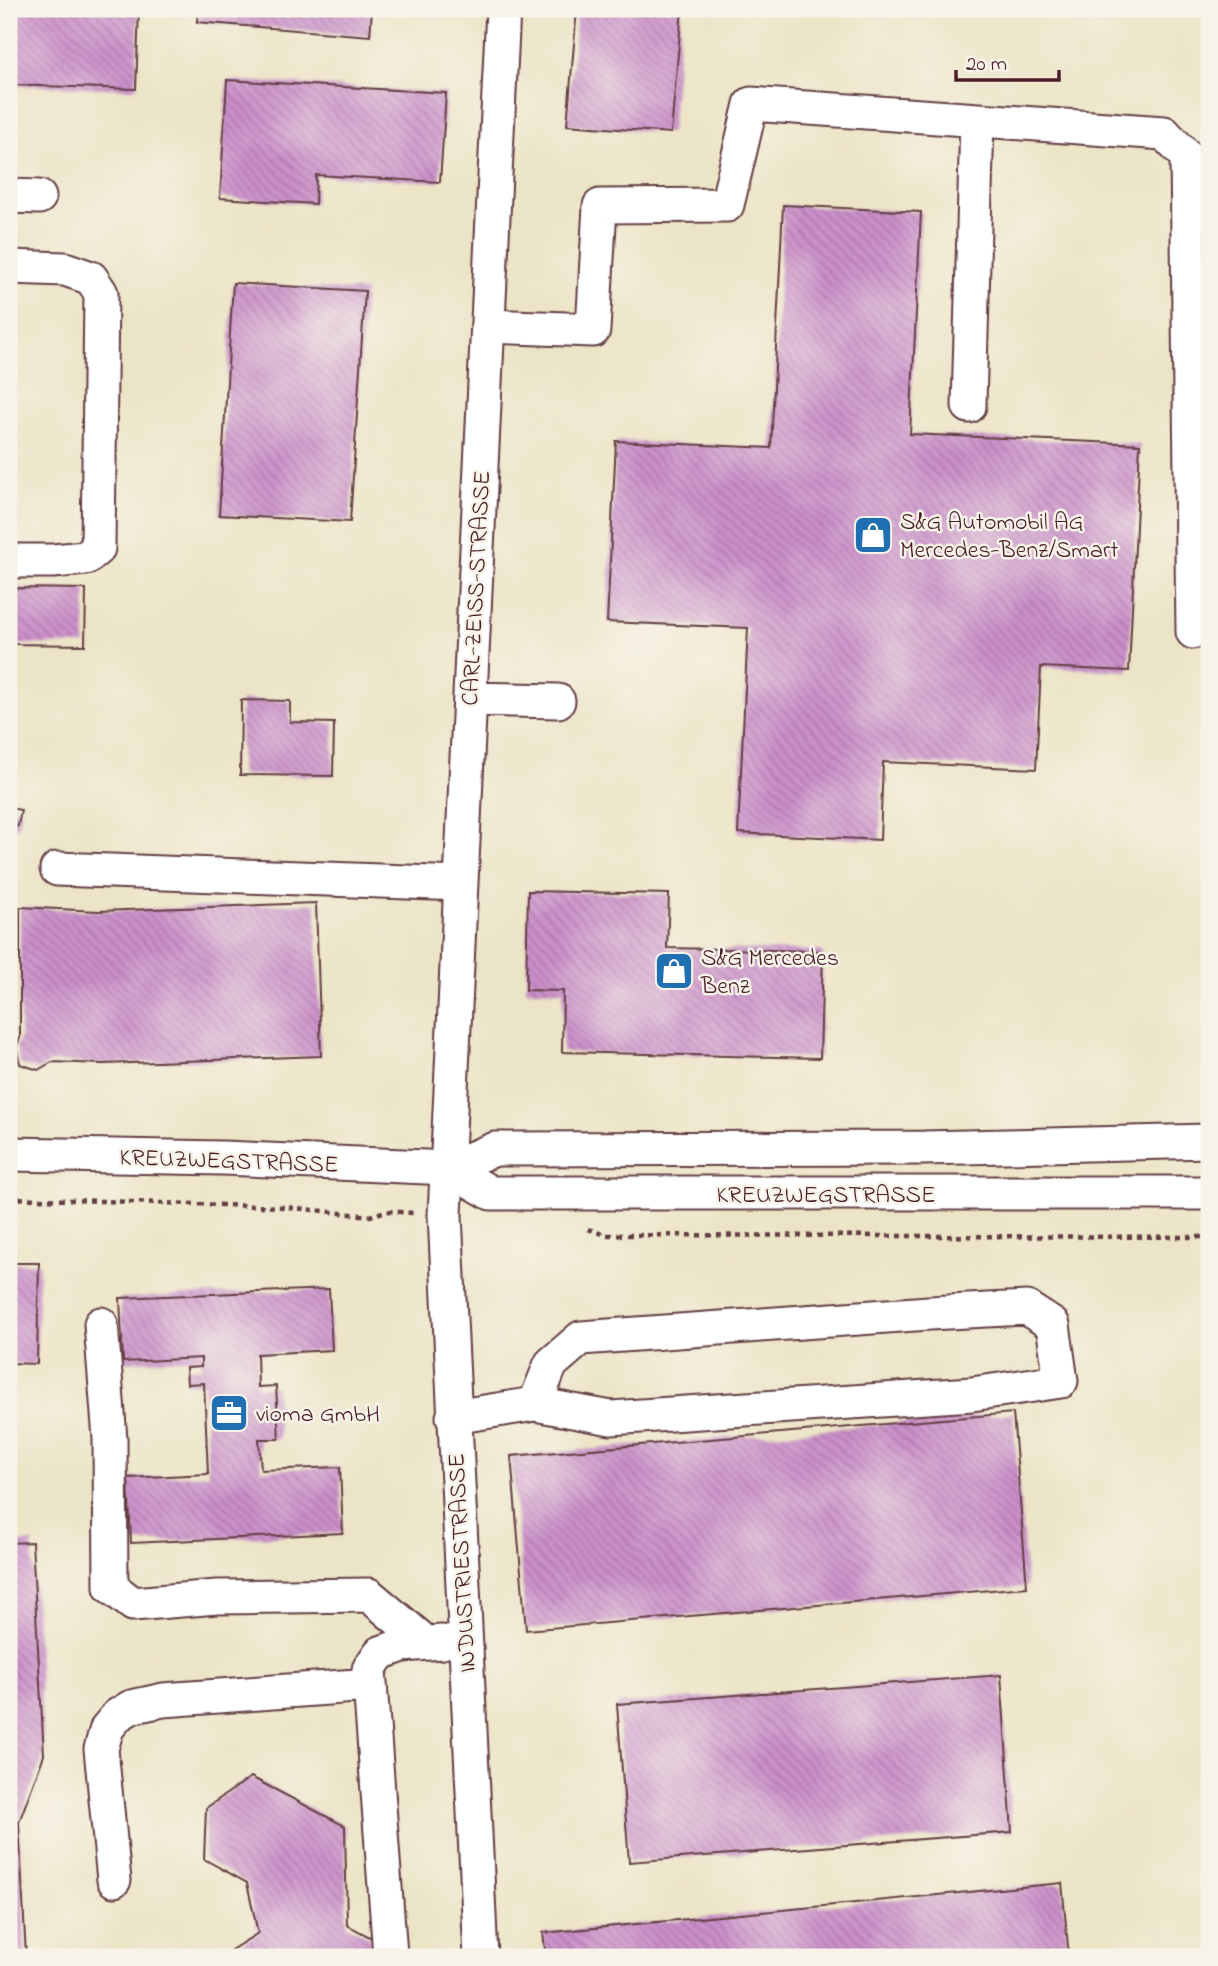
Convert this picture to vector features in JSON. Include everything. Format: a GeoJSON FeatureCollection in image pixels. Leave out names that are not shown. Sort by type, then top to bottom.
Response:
{"type":"FeatureCollection","features":[{"type":"Feature","properties":{"kind":"street","name":"CARL-ZEISS-STRASSE"},"geometry":{"type":"LineString","coordinates":[[448,1168],[503,9]]}},
{"type":"Feature","properties":{"kind":"street"},"geometry":{"type":"LineString","coordinates":[[488,326],[593,330],[600,206],[727,205],[751,104],[1164,133],[1187,157],[1193,632]]}},
{"type":"Feature","properties":{"kind":"street"},"geometry":{"type":"LineString","coordinates":[[969,406],[977,120]]}},
{"type":"Feature","properties":{"kind":"street"},"geometry":{"type":"LineString","coordinates":[[9,267],[65,269],[90,278],[100,293],[100,306],[98,548],[86,558],[9,561]]}},
{"type":"Feature","properties":{"kind":"street"},"geometry":{"type":"LineString","coordinates":[[470,699],[558,701]]}},
{"type":"Feature","properties":{"kind":"street"},"geometry":{"type":"LineString","coordinates":[[57,869],[461,884]]}},
{"type":"Feature","properties":{"kind":"street","name":"KREUZWEGSTRASSE"},"geometry":{"type":"LineString","coordinates":[[9,1154],[223,1158],[448,1168],[495,1149],[924,1148],[1209,1141]]}},
{"type":"Feature","properties":{"kind":"street","name":"KREUZWEGSTRASSE"},"geometry":{"type":"LineString","coordinates":[[448,1168],[491,1193],[1209,1193]]}},
{"type":"Feature","properties":{"kind":"street","name":"INDUSTRIESTRASSE"},"geometry":{"type":"LineString","coordinates":[[448,1168],[444,1215],[481,1957]]}},
{"type":"Feature","properties":{"kind":"street"},"geometry":{"type":"LineString","coordinates":[[453,1417],[535,1404],[611,1418],[972,1394],[1061,1381],[1053,1325],[1027,1308],[581,1338],[551,1364],[535,1404]]}},
{"type":"Feature","properties":{"kind":"street"},"geometry":{"type":"LineString","coordinates":[[101,1324],[110,1439],[111,1587],[133,1604],[217,1597],[369,1595],[426,1643]]}},
{"type":"Feature","properties":{"kind":"street"},"geometry":{"type":"LineString","coordinates":[[390,1955],[369,1669],[380,1653],[403,1645],[465,1640]]}},
{"type":"Feature","properties":{"kind":"street"},"geometry":{"type":"LineString","coordinates":[[114,1880],[101,1749],[107,1728],[118,1715],[131,1707],[163,1700],[370,1685]]}},
{"type":"Feature","properties":{"kind":"building"},"geometry":{"type":"Polygon","coordinates":[[[9,9],[139,9],[136,89],[9,85],[9,9]]]}},
{"type":"Feature","properties":{"kind":"building"},"geometry":{"type":"Polygon","coordinates":[[[198,9],[372,9],[370,36],[197,22],[198,9]]]}},
{"type":"Feature","properties":{"kind":"building"},"geometry":{"type":"Polygon","coordinates":[[[577,9],[682,9],[671,133],[567,125],[577,9]]]}},
{"type":"Feature","properties":{"kind":"building"},"geometry":{"type":"Polygon","coordinates":[[[227,80],[446,93],[440,182],[316,175],[315,204],[220,198],[227,80]]]}},
{"type":"Feature","properties":{"kind":"building","name":"S&G Automobil AG Mercedes-Benz/Smart"},"geometry":{"type":"Polygon","coordinates":[[[783,205],[921,212],[910,434],[1140,444],[1129,671],[1041,667],[1036,769],[883,762],[880,840],[738,833],[748,628],[607,622],[616,441],[771,448],[783,205]]]}},
{"type":"Feature","properties":{"kind":"building"},"geometry":{"type":"Polygon","coordinates":[[[233,283],[365,291],[350,522],[219,515],[233,283]]]}},
{"type":"Feature","properties":{"kind":"building"},"geometry":{"type":"Polygon","coordinates":[[[9,588],[86,589],[85,645],[9,644],[9,588]]]}},
{"type":"Feature","properties":{"kind":"building"},"geometry":{"type":"Polygon","coordinates":[[[241,700],[290,701],[290,722],[334,723],[333,776],[240,775],[241,700]]]}},
{"type":"Feature","properties":{"kind":"building"},"geometry":{"type":"Polygon","coordinates":[[[9,808],[21,810],[18,826],[9,832],[9,808]]]}},
{"type":"Feature","properties":{"kind":"building","name":"S&G Mercedes Benz"},"geometry":{"type":"Polygon","coordinates":[[[528,891],[669,894],[667,948],[823,951],[820,1058],[562,1052],[563,991],[526,990],[528,891]]]}},
{"type":"Feature","properties":{"kind":"building"},"geometry":{"type":"Polygon","coordinates":[[[316,903],[321,1056],[103,1064],[52,1062],[38,1070],[20,1064],[16,1047],[20,1038],[20,907],[98,911],[316,903]]]}},
{"type":"Feature","properties":{"kind":"building"},"geometry":{"type":"Polygon","coordinates":[[[9,1263],[39,1263],[37,1364],[9,1363],[9,1263]]]}},
{"type":"Feature","properties":{"kind":"building"},"geometry":{"type":"Polygon","coordinates":[[[329,1289],[332,1350],[257,1354],[258,1387],[276,1386],[279,1439],[259,1439],[261,1470],[340,1467],[343,1533],[131,1543],[128,1478],[208,1474],[204,1383],[187,1384],[186,1368],[201,1367],[201,1358],[123,1362],[120,1298],[329,1289]]]}},
{"type":"Feature","properties":{"kind":"building"},"geometry":{"type":"Polygon","coordinates":[[[1013,1413],[1027,1587],[526,1630],[511,1456],[1013,1413]]]}},
{"type":"Feature","properties":{"kind":"building"},"geometry":{"type":"Polygon","coordinates":[[[32,1542],[44,1755],[19,1822],[26,1957],[9,1957],[9,1543],[32,1542]]]}},
{"type":"Feature","properties":{"kind":"building"},"geometry":{"type":"Polygon","coordinates":[[[1001,1675],[1012,1832],[629,1862],[617,1704],[1001,1675]]]}},
{"type":"Feature","properties":{"kind":"building"},"geometry":{"type":"Polygon","coordinates":[[[251,1777],[345,1826],[347,1925],[372,1938],[373,1957],[220,1957],[258,1933],[247,1883],[204,1859],[206,1808],[251,1777]]]}},
{"type":"Feature","properties":{"kind":"building"},"geometry":{"type":"Polygon","coordinates":[[[1062,1883],[1069,1957],[546,1957],[543,1933],[1062,1883]]]}},
{"type":"Feature","properties":{"kind":"place","name":"S&G Automobil AG Mercedes-Benz/Smart"},"geometry":{"type":"Point","coordinates":[873,535]}},
{"type":"Feature","properties":{"kind":"place","name":"S&G Mercedes Benz"},"geometry":{"type":"Point","coordinates":[674,971]}},
{"type":"Feature","properties":{"kind":"place","name":"vioma GmbH"},"geometry":{"type":"Point","coordinates":[229,1413]}}]}
